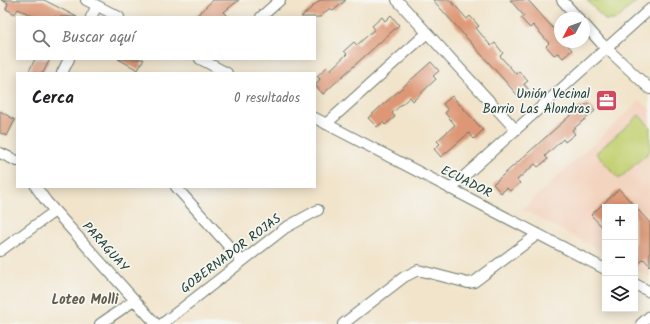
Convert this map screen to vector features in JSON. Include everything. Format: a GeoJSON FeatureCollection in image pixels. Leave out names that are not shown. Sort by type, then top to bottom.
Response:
{"type":"FeatureCollection","features":[{"type":"Feature","properties":{"kind":"street"},"geometry":{"type":"LineString","coordinates":[[86,0],[117,16]]}},
{"type":"Feature","properties":{"kind":"street"},"geometry":{"type":"LineString","coordinates":[[262,16],[280,0]]}},
{"type":"Feature","properties":{"kind":"street"},"geometry":{"type":"LineString","coordinates":[[397,0],[516,130]]}},
{"type":"Feature","properties":{"kind":"street"},"geometry":{"type":"LineString","coordinates":[[562,0],[573,12]]}},
{"type":"Feature","properties":{"kind":"street"},"geometry":{"type":"LineString","coordinates":[[92,16],[97,6]]}},
{"type":"Feature","properties":{"kind":"street"},"geometry":{"type":"LineString","coordinates":[[450,188],[650,9]]}},
{"type":"Feature","properties":{"kind":"street"},"geometry":{"type":"LineString","coordinates":[[590,31],[606,48],[650,89]]}},
{"type":"Feature","properties":{"kind":"street"},"geometry":{"type":"LineString","coordinates":[[326,124],[427,33]]}},
{"type":"Feature","properties":{"kind":"street"},"geometry":{"type":"LineString","coordinates":[[62,72],[68,60]]}},
{"type":"Feature","properties":{"kind":"street"},"geometry":{"type":"LineString","coordinates":[[208,61],[225,72]]}},
{"type":"Feature","properties":{"kind":"street","name":"ECUADOR"},"geometry":{"type":"LineString","coordinates":[[316,119],[602,266]]}},
{"type":"Feature","properties":{"kind":"street"},"geometry":{"type":"LineString","coordinates":[[0,153],[16,160]]}},
{"type":"Feature","properties":{"kind":"street","name":"PARAGUAY"},"geometry":{"type":"LineString","coordinates":[[37,188],[55,211],[156,324]]}},
{"type":"Feature","properties":{"kind":"street"},"geometry":{"type":"LineString","coordinates":[[177,188],[242,261]]}},
{"type":"Feature","properties":{"kind":"street","name":"GOBERNADOR ROJAS"},"geometry":{"type":"LineString","coordinates":[[162,324],[285,228],[318,210]]}},
{"type":"Feature","properties":{"kind":"street"},"geometry":{"type":"LineString","coordinates":[[0,251],[55,211]]}},
{"type":"Feature","properties":{"kind":"street"},"geometry":{"type":"LineString","coordinates":[[343,324],[404,277],[418,270],[468,284],[474,282],[538,234]]}},
{"type":"Feature","properties":{"kind":"street"},"geometry":{"type":"LineString","coordinates":[[638,286],[650,292]]}},
{"type":"Feature","properties":{"kind":"street"},"geometry":{"type":"LineString","coordinates":[[100,324],[135,300]]}},
{"type":"Feature","properties":{"kind":"street"},"geometry":{"type":"LineString","coordinates":[[641,324],[650,316]]}},
{"type":"Feature","properties":{"kind":"shaded area"},"geometry":{"type":"Polygon","coordinates":[[[640,101],[650,110],[650,277],[638,271],[638,204],[602,204],[602,251],[522,209],[640,101]]]}},
{"type":"Feature","properties":{"kind":"green space"},"geometry":{"type":"Polygon","coordinates":[[[587,0],[638,0],[616,20],[605,20],[587,0]]]}},
{"type":"Feature","properties":{"kind":"green space"},"geometry":{"type":"Polygon","coordinates":[[[639,115],[650,127],[650,151],[619,179],[596,153],[639,115]]]}},
{"type":"Feature","properties":{"kind":"building"},"geometry":{"type":"Polygon","coordinates":[[[1,0],[44,0],[75,16],[33,16],[18,9],[15,14],[6,9],[8,3],[1,0]]]}},
{"type":"Feature","properties":{"kind":"building"},"geometry":{"type":"Polygon","coordinates":[[[213,0],[239,0],[224,12],[228,16],[196,16],[213,0]]]}},
{"type":"Feature","properties":{"kind":"building"},"geometry":{"type":"Polygon","coordinates":[[[320,0],[346,0],[333,11],[330,8],[320,17],[302,16],[320,0]]]}},
{"type":"Feature","properties":{"kind":"building"},"geometry":{"type":"Polygon","coordinates":[[[433,0],[450,0],[467,19],[470,16],[479,26],[476,28],[491,46],[495,43],[503,53],[500,56],[516,74],[519,71],[528,81],[524,84],[529,90],[520,98],[433,0]]]}},
{"type":"Feature","properties":{"kind":"building"},"geometry":{"type":"Polygon","coordinates":[[[510,0],[528,0],[554,29],[554,48],[570,48],[572,50],[563,58],[558,53],[554,55],[546,46],[549,43],[533,25],[530,28],[521,18],[524,16],[510,0]]]}},
{"type":"Feature","properties":{"kind":"building"},"geometry":{"type":"Polygon","coordinates":[[[391,15],[399,25],[323,94],[316,86],[320,79],[317,76],[327,67],[330,70],[347,54],[344,51],[354,42],[357,45],[375,29],[372,26],[382,17],[385,21],[391,15]]]}},
{"type":"Feature","properties":{"kind":"building"},"geometry":{"type":"Polygon","coordinates":[[[34,60],[50,60],[44,72],[28,72],[34,60]]]}},
{"type":"Feature","properties":{"kind":"building"},"geometry":{"type":"Polygon","coordinates":[[[120,60],[143,60],[138,70],[120,60]]]}},
{"type":"Feature","properties":{"kind":"building"},"geometry":{"type":"Polygon","coordinates":[[[431,62],[439,71],[433,76],[436,79],[413,101],[410,97],[392,113],[395,117],[385,125],[383,122],[377,127],[368,118],[431,62]]]}},
{"type":"Feature","properties":{"kind":"building"},"geometry":{"type":"Polygon","coordinates":[[[452,96],[483,130],[474,139],[469,133],[441,157],[434,149],[440,144],[437,141],[455,125],[445,113],[448,110],[443,104],[452,96]]]}},
{"type":"Feature","properties":{"kind":"building"},"geometry":{"type":"Polygon","coordinates":[[[588,103],[595,111],[572,130],[575,134],[565,142],[563,139],[545,156],[548,159],[538,167],[535,164],[517,180],[520,183],[510,191],[507,188],[501,193],[493,184],[582,105],[583,107],[588,103]]]}},
{"type":"Feature","properties":{"kind":"building"},"geometry":{"type":"Polygon","coordinates":[[[0,111],[15,120],[7,136],[0,133],[0,111]]]}},
{"type":"Feature","properties":{"kind":"building"},"geometry":{"type":"Polygon","coordinates":[[[619,189],[633,204],[603,204],[619,189]]]}},
{"type":"Feature","properties":{"kind":"building"},"geometry":{"type":"Polygon","coordinates":[[[602,205],[602,227],[591,215],[602,205]]]}},
{"type":"Feature","properties":{"kind":"building"},"geometry":{"type":"Polygon","coordinates":[[[638,210],[650,223],[650,266],[644,259],[638,264],[638,210]]]}},
{"type":"Feature","properties":{"kind":"place","name":"Unión Vecinal Barrio Las Alondras"},"geometry":{"type":"Point","coordinates":[606,101]}},
{"type":"Feature","properties":{"kind":"district","name":"Loteo Molli"},"geometry":{"type":"Point","coordinates":[85,300]}}]}
